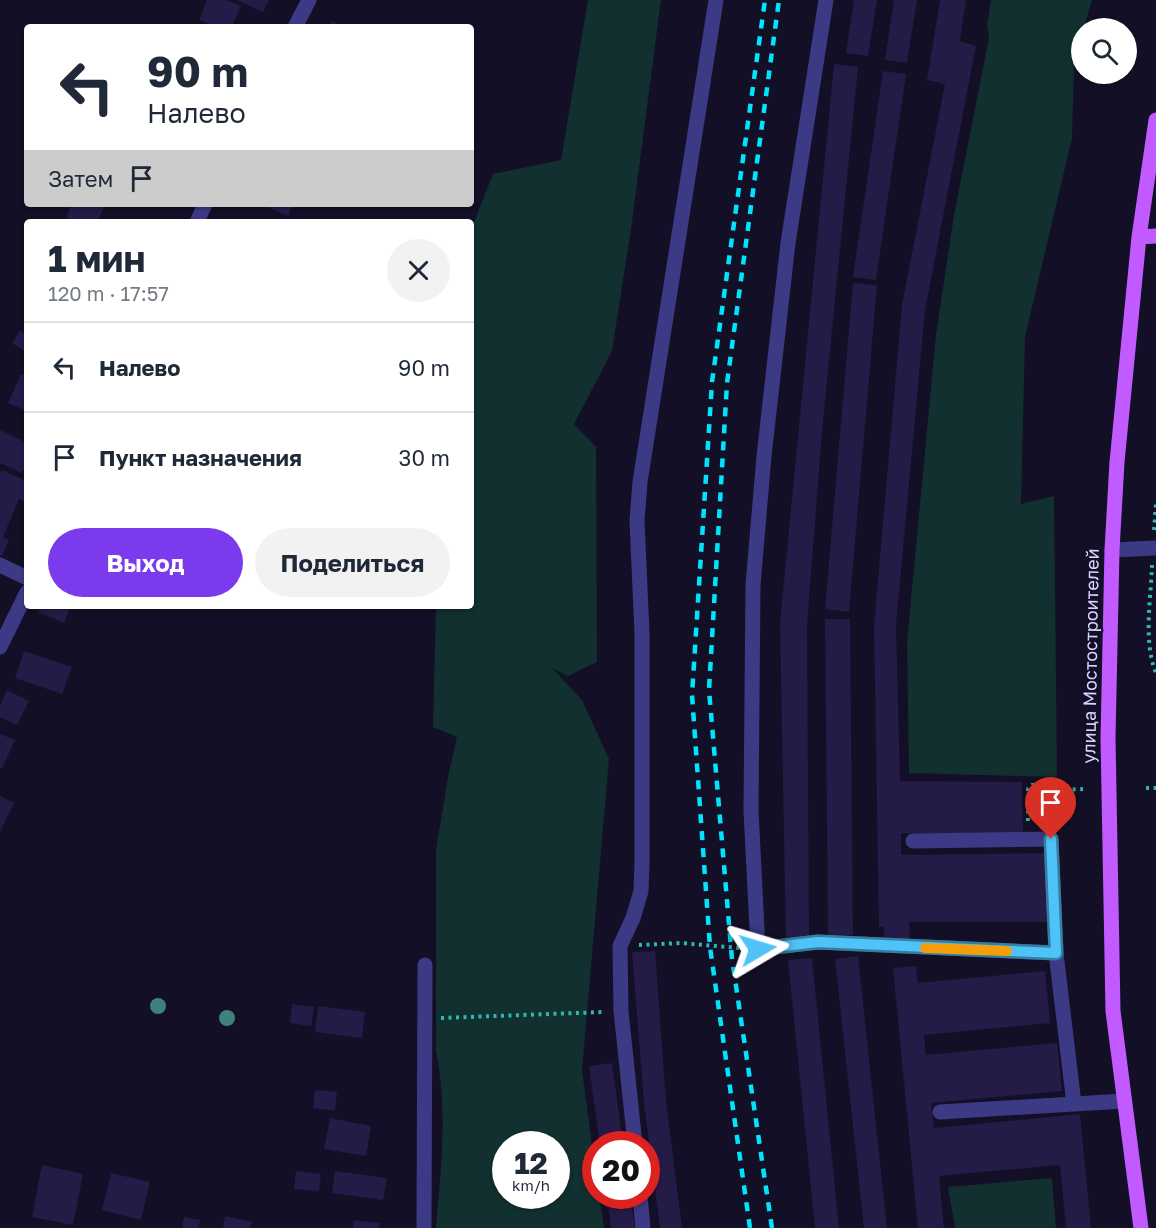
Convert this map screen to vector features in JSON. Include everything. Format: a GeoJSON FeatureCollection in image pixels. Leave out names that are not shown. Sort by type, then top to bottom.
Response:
{"type":"FeatureCollection","features":[{"type":"Feature","properties":{"kind":"main road","name":"улица Мостостроителей"},"geometry":{"type":"LineString","coordinates":[[1141,1228],[1113,1011],[1108,738],[1112,550],[1117,462],[1139,237],[1152,174],[1156,120]]}},
{"type":"Feature","properties":{"kind":"main road"},"geometry":{"type":"LineString","coordinates":[[1139,237],[1156,236]]}},
{"type":"Feature","properties":{"kind":"street"},"geometry":{"type":"LineString","coordinates":[[297,24],[309,0]]}},
{"type":"Feature","properties":{"kind":"street"},"geometry":{"type":"LineString","coordinates":[[634,1131],[621,1011],[620,946],[633,918],[641,891],[642,633],[637,521],[640,482],[716,0]]}},
{"type":"Feature","properties":{"kind":"street"},"geometry":{"type":"LineString","coordinates":[[826,0],[788,243],[764,456],[753,585],[751,811],[758,949],[818,942],[1056,953]]}},
{"type":"Feature","properties":{"kind":"street"},"geometry":{"type":"LineString","coordinates":[[1112,550],[1154,548]]}},
{"type":"Feature","properties":{"kind":"street"},"geometry":{"type":"LineString","coordinates":[[0,565],[24,577]]}},
{"type":"Feature","properties":{"kind":"street"},"geometry":{"type":"LineString","coordinates":[[0,647],[24,598]]}},
{"type":"Feature","properties":{"kind":"street"},"geometry":{"type":"LineString","coordinates":[[913,841],[1051,839],[1056,953],[1074,1104]]}},
{"type":"Feature","properties":{"kind":"street"},"geometry":{"type":"LineString","coordinates":[[424,1228],[425,965]]}},
{"type":"Feature","properties":{"kind":"street"},"geometry":{"type":"LineString","coordinates":[[940,1112],[1124,1101]]}},
{"type":"Feature","properties":{"kind":"street"},"geometry":{"type":"LineString","coordinates":[[641,1209],[643,1228]]}},
{"type":"Feature","properties":{"kind":"path"},"geometry":{"type":"LineString","coordinates":[[1156,504],[1149,637],[1156,673]]}},
{"type":"Feature","properties":{"kind":"path"},"geometry":{"type":"LineString","coordinates":[[1028,840],[1028,789],[1032,785],[1059,783],[1063,790],[1083,789]]}},
{"type":"Feature","properties":{"kind":"path"},"geometry":{"type":"LineString","coordinates":[[1146,788],[1156,788]]}},
{"type":"Feature","properties":{"kind":"path"},"geometry":{"type":"LineString","coordinates":[[620,946],[681,943],[758,949]]}},
{"type":"Feature","properties":{"kind":"path"},"geometry":{"type":"LineString","coordinates":[[425,1019],[621,1011]]}},
{"type":"Feature","properties":{"kind":"green space"},"geometry":{"type":"Polygon","coordinates":[[[588,0],[661,0],[631,229],[612,351],[574,424],[596,447],[597,662],[568,676],[552,668],[582,700],[609,759],[582,1070],[590,1131],[582,1131],[582,1209],[601,1209],[604,1228],[436,1228],[443,1117],[436,1051],[436,850],[457,737],[433,727],[436,609],[474,609],[474,222],[493,174],[561,160],[588,0]]]}},
{"type":"Feature","properties":{"kind":"green space"},"geometry":{"type":"Polygon","coordinates":[[[991,0],[1092,0],[1087,18],[1071,18],[1071,84],[1073,84],[1072,138],[1025,337],[1021,504],[1054,496],[1057,777],[909,773],[907,642],[936,335],[954,215],[989,38],[987,26],[991,0]]]}},
{"type":"Feature","properties":{"kind":"green space"},"geometry":{"type":"Polygon","coordinates":[[[1052,1178],[1056,1228],[955,1228],[948,1187],[1052,1178]]]}},
{"type":"Feature","properties":{"kind":"building"},"geometry":{"type":"Polygon","coordinates":[[[207,0],[226,0],[241,6],[233,24],[208,24],[199,20],[207,0]]]}},
{"type":"Feature","properties":{"kind":"building"},"geometry":{"type":"Polygon","coordinates":[[[237,0],[269,0],[263,12],[237,0]]]}},
{"type":"Feature","properties":{"kind":"building"},"geometry":{"type":"Polygon","coordinates":[[[854,0],[877,0],[868,56],[846,53],[854,0]]]}},
{"type":"Feature","properties":{"kind":"building"},"geometry":{"type":"Polygon","coordinates":[[[894,0],[917,0],[907,63],[885,60],[894,0]]]}},
{"type":"Feature","properties":{"kind":"building"},"geometry":{"type":"Polygon","coordinates":[[[940,0],[966,0],[960,41],[976,46],[925,310],[896,625],[900,781],[1022,782],[1023,833],[901,833],[901,855],[1048,853],[1051,922],[909,922],[910,944],[884,943],[884,927],[879,927],[874,626],[902,305],[945,84],[927,80],[940,0]]]}},
{"type":"Feature","properties":{"kind":"building"},"geometry":{"type":"Polygon","coordinates":[[[834,64],[858,67],[822,432],[807,625],[809,939],[786,940],[780,623],[834,64]]]}},
{"type":"Feature","properties":{"kind":"building"},"geometry":{"type":"Polygon","coordinates":[[[883,71],[906,74],[876,280],[853,277],[883,71]]]}},
{"type":"Feature","properties":{"kind":"building"},"geometry":{"type":"Polygon","coordinates":[[[71,207],[104,207],[98,219],[66,217],[71,207]]]}},
{"type":"Feature","properties":{"kind":"building"},"geometry":{"type":"Polygon","coordinates":[[[268,207],[292,207],[288,216],[268,207]]]}},
{"type":"Feature","properties":{"kind":"building"},"geometry":{"type":"Polygon","coordinates":[[[853,283],[877,285],[849,612],[825,609],[853,283]]]}},
{"type":"Feature","properties":{"kind":"building"},"geometry":{"type":"Polygon","coordinates":[[[20,330],[24,333],[24,351],[12,343],[20,330]]]}},
{"type":"Feature","properties":{"kind":"building"},"geometry":{"type":"Polygon","coordinates":[[[21,374],[24,375],[24,410],[8,403],[21,374]]]}},
{"type":"Feature","properties":{"kind":"building"},"geometry":{"type":"Polygon","coordinates":[[[0,430],[24,442],[24,469],[22,473],[0,463],[0,430]]]}},
{"type":"Feature","properties":{"kind":"building"},"geometry":{"type":"Polygon","coordinates":[[[2,470],[24,480],[24,502],[19,499],[3,537],[9,540],[2,556],[0,555],[0,474],[2,470]]]}},
{"type":"Feature","properties":{"kind":"building"},"geometry":{"type":"Polygon","coordinates":[[[40,609],[70,609],[64,623],[38,612],[40,609]]]}},
{"type":"Feature","properties":{"kind":"building"},"geometry":{"type":"Polygon","coordinates":[[[825,619],[850,619],[853,935],[828,935],[825,619]]]}},
{"type":"Feature","properties":{"kind":"building"},"geometry":{"type":"Polygon","coordinates":[[[24,651],[72,667],[62,694],[15,678],[24,651]]]}},
{"type":"Feature","properties":{"kind":"building"},"geometry":{"type":"Polygon","coordinates":[[[7,690],[29,701],[17,725],[0,717],[0,706],[7,690]]]}},
{"type":"Feature","properties":{"kind":"building"},"geometry":{"type":"Polygon","coordinates":[[[0,734],[15,740],[2,768],[0,768],[0,734]]]}},
{"type":"Feature","properties":{"kind":"building"},"geometry":{"type":"Polygon","coordinates":[[[0,796],[14,803],[0,832],[0,796]]]}},
{"type":"Feature","properties":{"kind":"building"},"geometry":{"type":"Polygon","coordinates":[[[655,951],[666,1101],[682,1228],[660,1228],[658,1209],[660,1209],[660,1131],[648,1131],[632,952],[655,951]]]}},
{"type":"Feature","properties":{"kind":"building"},"geometry":{"type":"Polygon","coordinates":[[[858,956],[887,1228],[864,1228],[835,959],[858,956]]]}},
{"type":"Feature","properties":{"kind":"building"},"geometry":{"type":"Polygon","coordinates":[[[812,958],[839,1228],[815,1228],[788,960],[812,958]]]}},
{"type":"Feature","properties":{"kind":"building"},"geometry":{"type":"Polygon","coordinates":[[[916,966],[918,983],[1045,971],[1050,1023],[924,1035],[926,1055],[1057,1043],[1062,1091],[931,1103],[934,1128],[1080,1114],[1091,1228],[1066,1228],[1060,1165],[939,1176],[944,1228],[918,1228],[893,968],[916,966]]]}},
{"type":"Feature","properties":{"kind":"building"},"geometry":{"type":"Polygon","coordinates":[[[292,1004],[314,1007],[311,1026],[290,1023],[292,1004]]]}},
{"type":"Feature","properties":{"kind":"building"},"geometry":{"type":"Polygon","coordinates":[[[318,1006],[365,1012],[362,1038],[315,1032],[318,1006]]]}},
{"type":"Feature","properties":{"kind":"building"},"geometry":{"type":"Polygon","coordinates":[[[612,1063],[621,1131],[598,1131],[589,1066],[612,1063]]]}},
{"type":"Feature","properties":{"kind":"building"},"geometry":{"type":"Polygon","coordinates":[[[315,1090],[337,1092],[335,1111],[313,1108],[315,1090]]]}},
{"type":"Feature","properties":{"kind":"building"},"geometry":{"type":"Polygon","coordinates":[[[330,1118],[371,1126],[366,1156],[324,1149],[330,1118]]]}},
{"type":"Feature","properties":{"kind":"building"},"geometry":{"type":"Polygon","coordinates":[[[42,1165],[83,1174],[73,1225],[32,1217],[42,1165]]]}},
{"type":"Feature","properties":{"kind":"building"},"geometry":{"type":"Polygon","coordinates":[[[296,1171],[321,1174],[319,1191],[294,1189],[296,1171]]]}},
{"type":"Feature","properties":{"kind":"building"},"geometry":{"type":"Polygon","coordinates":[[[335,1171],[387,1178],[383,1200],[332,1193],[335,1171]]]}},
{"type":"Feature","properties":{"kind":"building"},"geometry":{"type":"Polygon","coordinates":[[[111,1173],[150,1182],[141,1220],[102,1210],[111,1173]]]}},
{"type":"Feature","properties":{"kind":"building"},"geometry":{"type":"Polygon","coordinates":[[[609,1209],[632,1209],[635,1228],[611,1228],[609,1209]]]}},
{"type":"Feature","properties":{"kind":"building"},"geometry":{"type":"Polygon","coordinates":[[[225,1216],[252,1222],[250,1228],[223,1228],[225,1216]]]}},
{"type":"Feature","properties":{"kind":"building"},"geometry":{"type":"Polygon","coordinates":[[[184,1217],[200,1220],[199,1228],[182,1228],[184,1217]]]}},
{"type":"Feature","properties":{"kind":"building"},"geometry":{"type":"Polygon","coordinates":[[[354,1220],[380,1223],[379,1228],[353,1228],[354,1220]]]}},
{"type":"Feature","properties":{"kind":"railway"},"geometry":{"type":"LineString","coordinates":[[750,1228],[710,947],[692,695],[712,382],[765,0]]}},
{"type":"Feature","properties":{"kind":"railway"},"geometry":{"type":"LineString","coordinates":[[772,1228],[732,959],[709,690],[727,383],[779,0]]}},
{"type":"Feature","properties":{"kind":"slow traffic"},"geometry":{"type":"LineString","coordinates":[[925,948],[1007,951]]}},
{"type":"Feature","properties":{"kind":"route"},"geometry":{"type":"LineString","coordinates":[[758,949],[818,942],[1056,953],[1051,839]]}}]}
